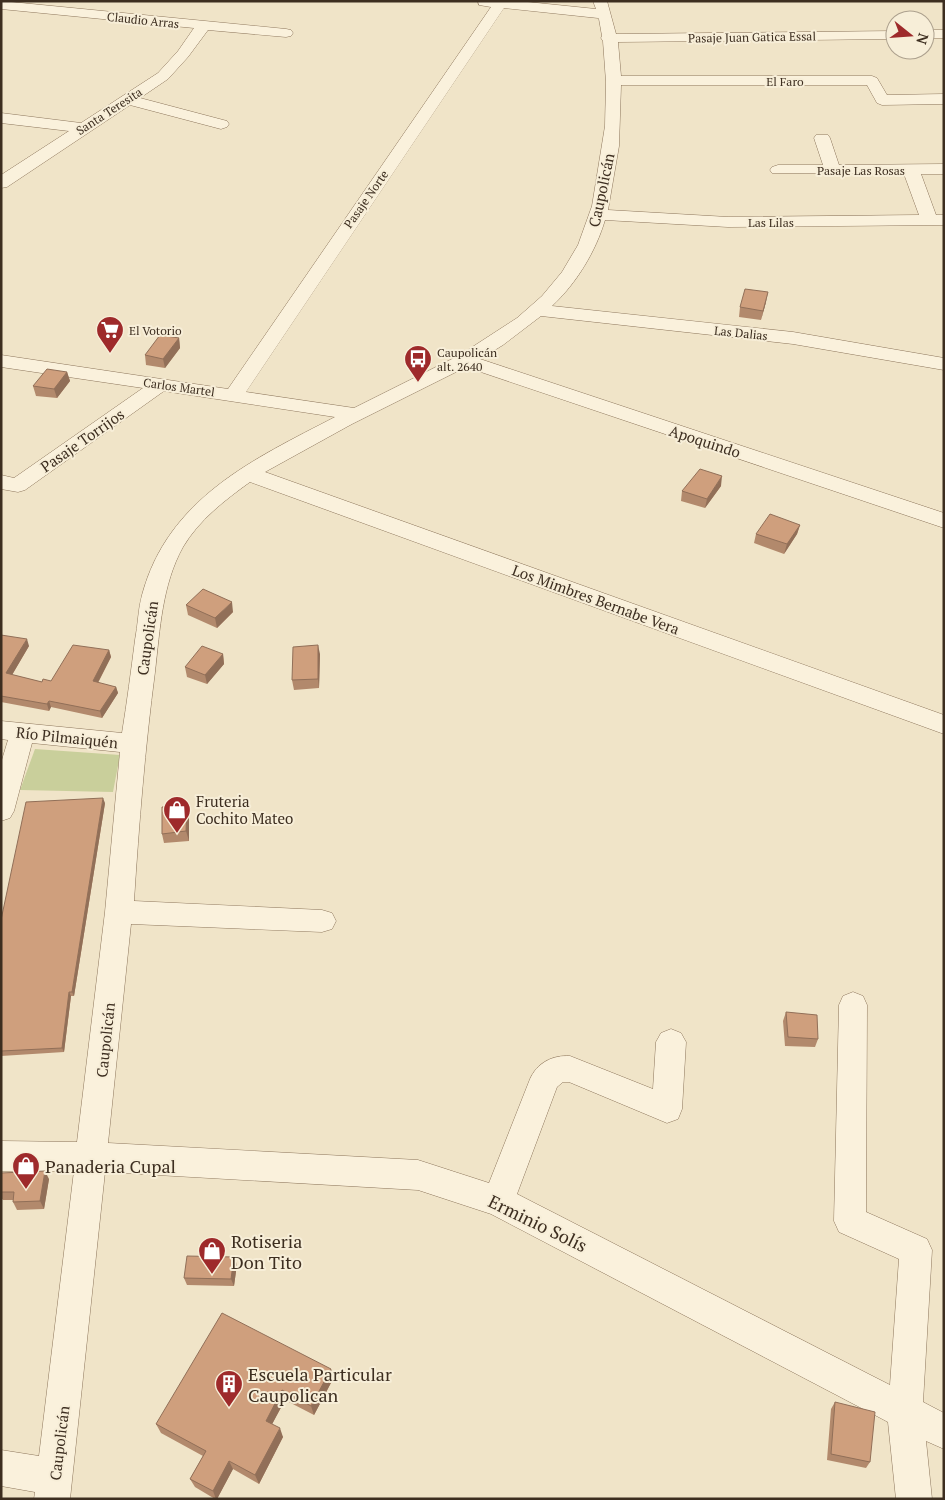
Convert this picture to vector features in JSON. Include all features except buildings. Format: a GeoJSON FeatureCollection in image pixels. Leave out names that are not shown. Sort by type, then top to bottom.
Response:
{"type":"FeatureCollection","features":[{"type":"Feature","properties":{"kind":"street"},"geometry":{"type":"LineString","coordinates":[[481,1],[602,8]]}},
{"type":"Feature","properties":{"kind":"street","name":"Pasaje Norte"},"geometry":{"type":"LineString","coordinates":[[233,396],[501,3]]}},
{"type":"Feature","properties":{"kind":"street","name":"Claudio Arras"},"geometry":{"type":"LineString","coordinates":[[1,5],[286,34]]}},
{"type":"Feature","properties":{"kind":"street","name":"Caupolicán"},"geometry":{"type":"LineString","coordinates":[[53,1488],[119,912],[133,744],[153,596],[163,563],[178,536],[195,514],[217,494],[247,472],[356,414],[466,361],[499,339],[536,310],[562,284],[578,262],[594,230],[599,215],[610,152],[614,81],[602,8]]}},
{"type":"Feature","properties":{"kind":"street","name":"Santa Teresita"},"geometry":{"type":"LineString","coordinates":[[1,183],[163,76],[184,54],[203,26]]}},
{"type":"Feature","properties":{"kind":"street","name":"Pasaje Juan Gatica Essal"},"geometry":{"type":"LineString","coordinates":[[608,38],[885,35]]}},
{"type":"Feature","properties":{"kind":"street","name":"El Faro"},"geometry":{"type":"LineString","coordinates":[[614,81],[872,81],[882,100],[944,100]]}},
{"type":"Feature","properties":{"kind":"street"},"geometry":{"type":"LineString","coordinates":[[127,99],[221,124]]}},
{"type":"Feature","properties":{"kind":"street"},"geometry":{"type":"LineString","coordinates":[[1,118],[84,128]]}},
{"type":"Feature","properties":{"kind":"street"},"geometry":{"type":"LineString","coordinates":[[822,138],[833,170]]}},
{"type":"Feature","properties":{"kind":"street","name":"Pasaje Las Rosas"},"geometry":{"type":"LineString","coordinates":[[778,170],[944,169]]}},
{"type":"Feature","properties":{"kind":"street"},"geometry":{"type":"LineString","coordinates":[[911,170],[937,220]]}},
{"type":"Feature","properties":{"kind":"street","name":"Las Lilas"},"geometry":{"type":"LineString","coordinates":[[599,215],[728,222],[937,220]]}},
{"type":"Feature","properties":{"kind":"street","name":"Las Dalias"},"geometry":{"type":"LineString","coordinates":[[536,310],[793,338],[944,364]]}},
{"type":"Feature","properties":{"kind":"street","name":"Carlos Martel"},"geometry":{"type":"LineString","coordinates":[[1,361],[356,414]]}},
{"type":"Feature","properties":{"kind":"street","name":"Apoquindo"},"geometry":{"type":"LineString","coordinates":[[466,361],[944,521]]}},
{"type":"Feature","properties":{"kind":"street","name":"Pasaje Torrijos"},"geometry":{"type":"LineString","coordinates":[[1,482],[18,485],[160,385]]}},
{"type":"Feature","properties":{"kind":"street","name":"Los Mimbres Bernabe Vera"},"geometry":{"type":"LineString","coordinates":[[247,472],[944,726]]}},
{"type":"Feature","properties":{"kind":"street"},"geometry":{"type":"LineString","coordinates":[[1,811],[12,731]]}},
{"type":"Feature","properties":{"kind":"street","name":"Río Pilmaiquén"},"geometry":{"type":"LineString","coordinates":[[12,731],[133,744]]}},
{"type":"Feature","properties":{"kind":"street"},"geometry":{"type":"LineString","coordinates":[[119,912],[322,921]]}},
{"type":"Feature","properties":{"kind":"street"},"geometry":{"type":"LineString","coordinates":[[853,1005],[850,1221],[916,1250],[905,1413],[914,1499]]}},
{"type":"Feature","properties":{"kind":"street"},"geometry":{"type":"LineString","coordinates":[[498,1201],[545,1079],[549,1074],[562,1068],[570,1069],[667,1109],[670,1042]]}},
{"type":"Feature","properties":{"kind":"street","name":"Erminio Solís"},"geometry":{"type":"LineString","coordinates":[[1,1156],[92,1157],[418,1175],[498,1201],[944,1432]]}},
{"type":"Feature","properties":{"kind":"street"},"geometry":{"type":"LineString","coordinates":[[1,1468],[53,1488]]}},
{"type":"Feature","properties":{"kind":"green space"},"geometry":{"type":"Polygon","coordinates":[[[35,749],[120,755],[113,792],[20,790],[35,749]]]}},
{"type":"Feature","properties":{"kind":"place","name":"El Votorio"},"geometry":{"type":"Point","coordinates":[110,354]}},
{"type":"Feature","properties":{"kind":"place","name":"Caupolicán alt. 2640"},"geometry":{"type":"Point","coordinates":[418,383]}},
{"type":"Feature","properties":{"kind":"place","name":"Fruteria Cochito Mateo"},"geometry":{"type":"Point","coordinates":[177,834]}},
{"type":"Feature","properties":{"kind":"place","name":"Panaderia Cupal"},"geometry":{"type":"Point","coordinates":[26,1190]}},
{"type":"Feature","properties":{"kind":"place","name":"Rotiseria Don Tito"},"geometry":{"type":"Point","coordinates":[212,1275]}},
{"type":"Feature","properties":{"kind":"place","name":"Escuela Particular Caupolican"},"geometry":{"type":"Point","coordinates":[229,1408]}}]}
